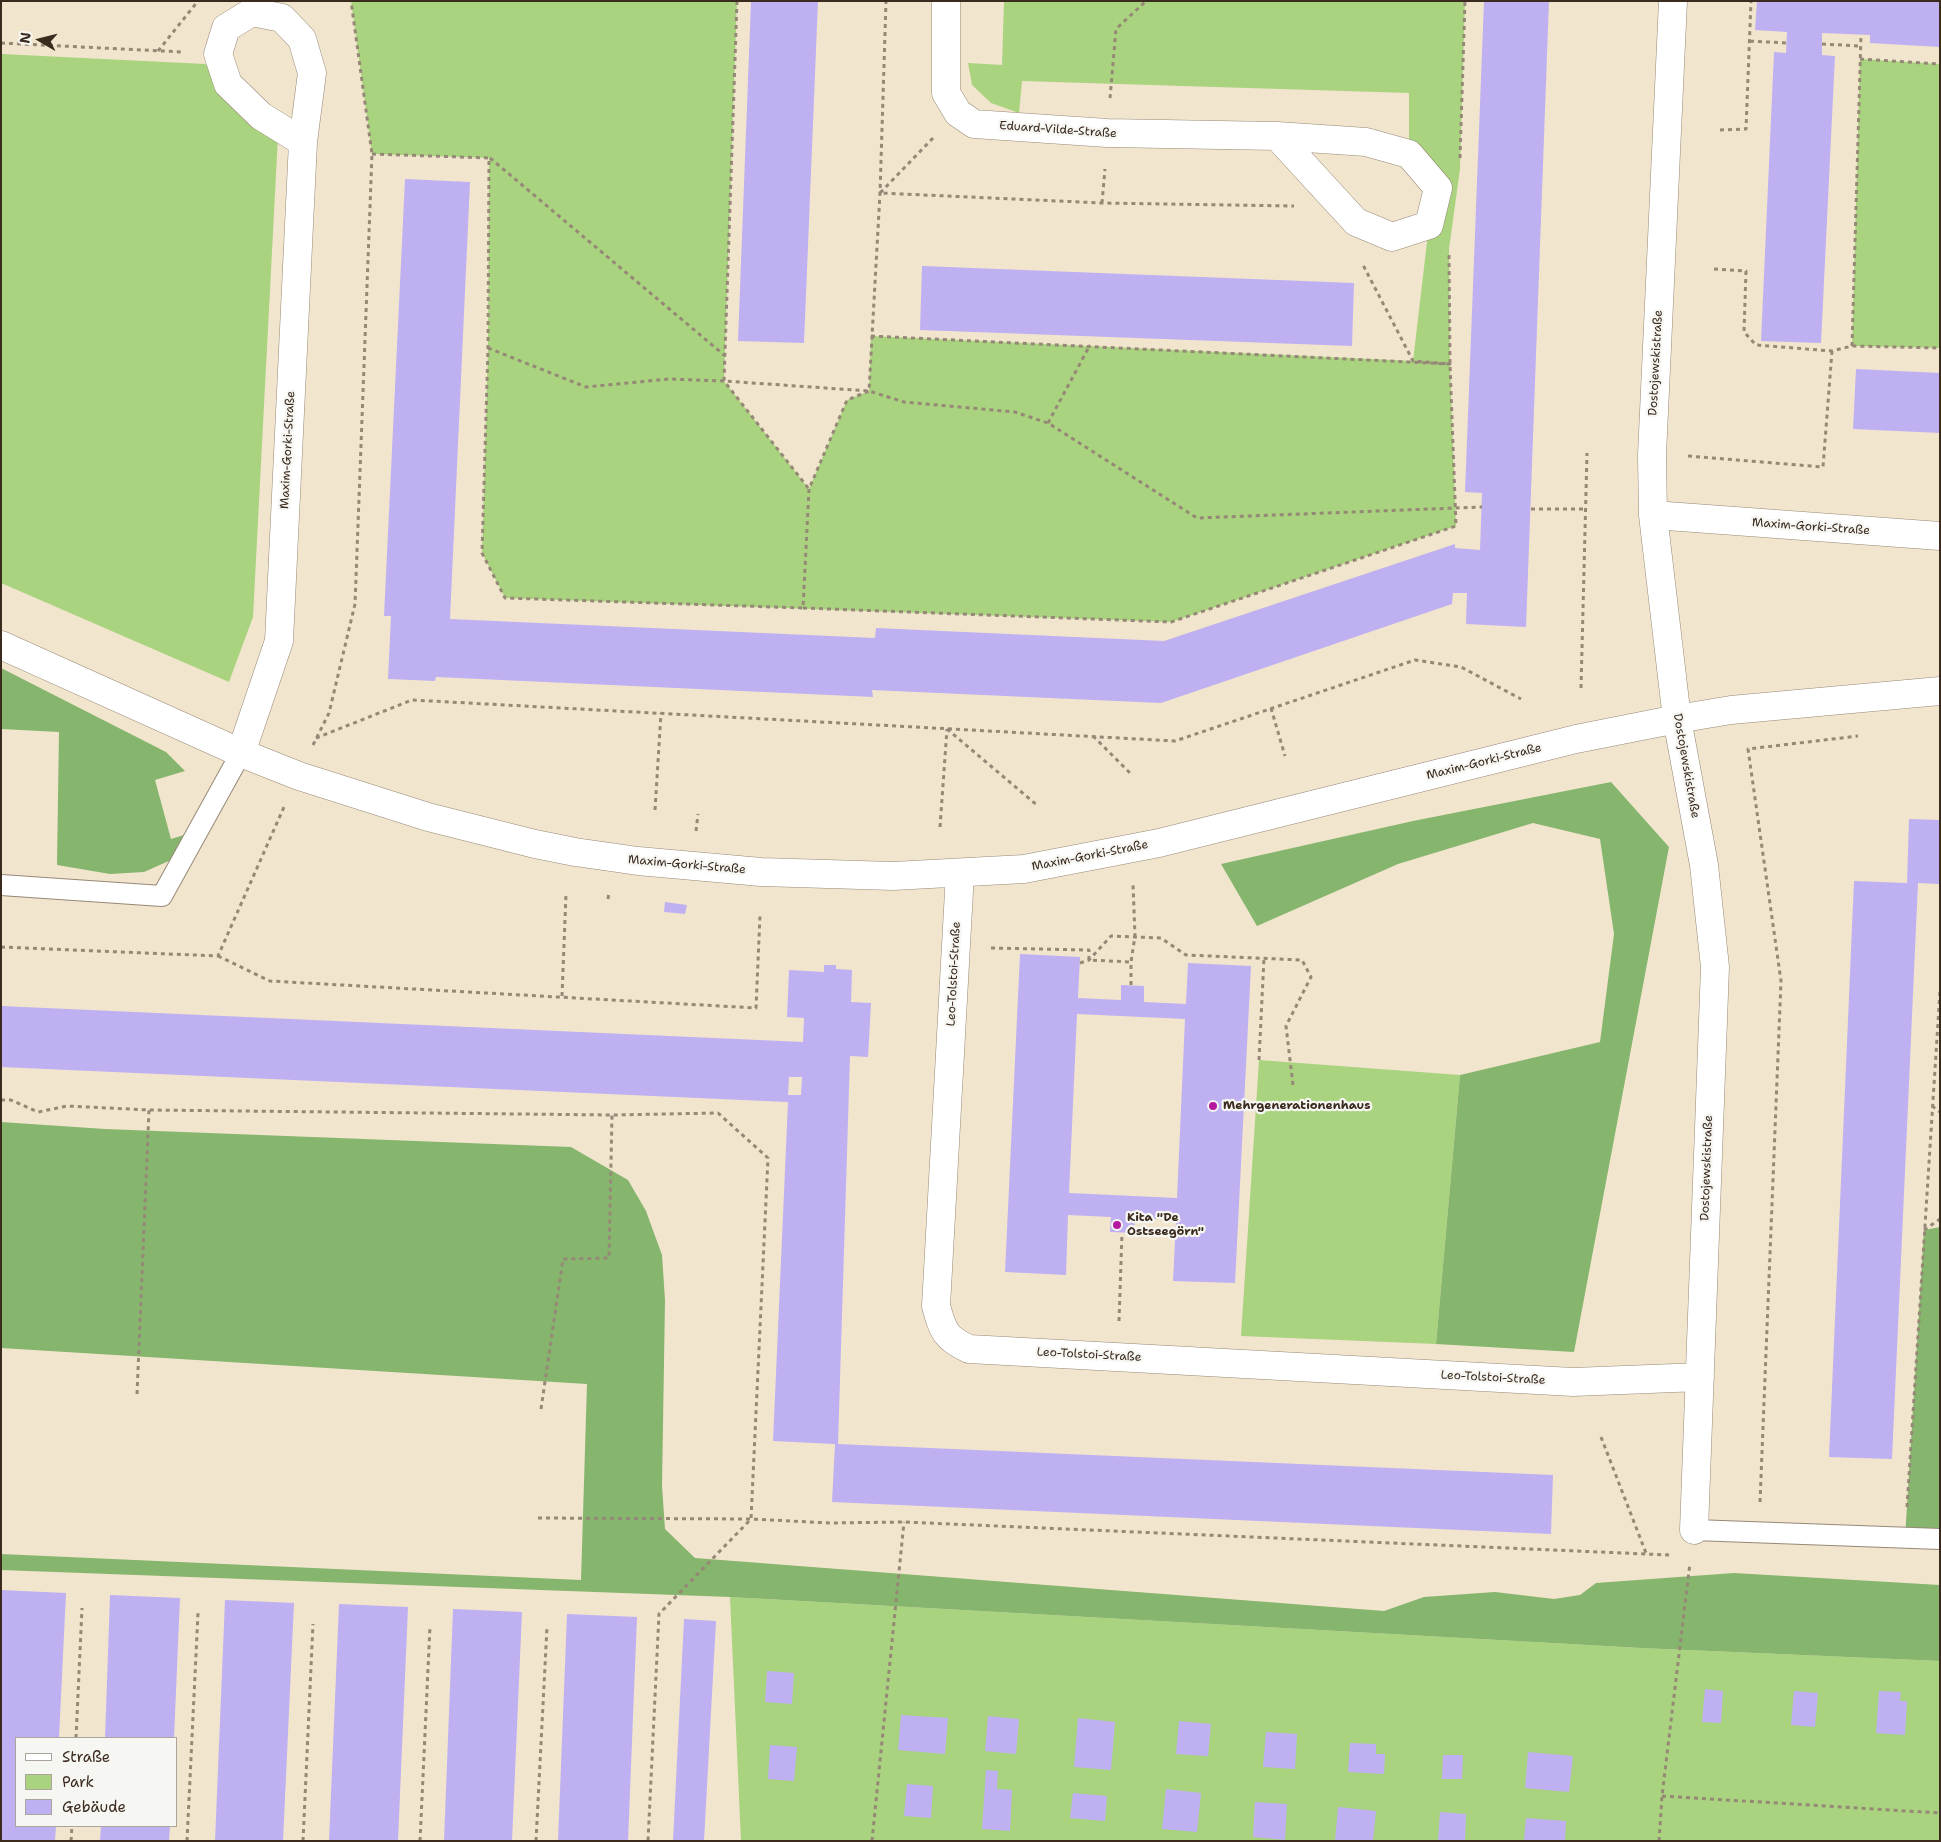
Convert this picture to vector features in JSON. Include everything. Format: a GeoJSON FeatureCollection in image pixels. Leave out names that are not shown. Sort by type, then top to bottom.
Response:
{"type":"FeatureCollection","features":[{"type":"Feature","properties":{"kind":"street"},"geometry":{"type":"LineString","coordinates":[[946,1],[946,93],[958,113]]}},
{"type":"Feature","properties":{"kind":"street","name":"Dostojewskistraße"},"geometry":{"type":"LineString","coordinates":[[1673,1],[1652,455],[1653,515],[1677,719],[1704,865],[1715,967],[1692,1543]]}},
{"type":"Feature","properties":{"kind":"street","name":"Maxim-Gorki-Straße"},"geometry":{"type":"LineString","coordinates":[[218,54],[226,28],[252,12],[282,18],[302,39],[312,73],[303,142],[279,642],[241,753]]}},
{"type":"Feature","properties":{"kind":"street"},"geometry":{"type":"LineString","coordinates":[[218,54],[228,84],[261,116],[303,142]]}},
{"type":"Feature","properties":{"kind":"street","name":"Eduard-Vilde-Straße"},"geometry":{"type":"LineString","coordinates":[[958,113],[974,124],[984,125],[1107,133],[1277,136],[1366,142],[1410,154],[1438,188],[1429,225]]}},
{"type":"Feature","properties":{"kind":"street"},"geometry":{"type":"LineString","coordinates":[[1277,136],[1356,222],[1392,238],[1429,225]]}},
{"type":"Feature","properties":{"kind":"street","name":"Maxim-Gorki-Straße"},"geometry":{"type":"LineString","coordinates":[[1653,515],[1940,536]]}},
{"type":"Feature","properties":{"kind":"street","name":"Maxim-Gorki-Straße"},"geometry":{"type":"LineString","coordinates":[[1,644],[241,753],[298,776],[428,817],[535,844],[638,861],[761,872],[893,876],[1024,869],[1159,844],[1576,740],[1677,719],[1731,710],[1940,691]]}},
{"type":"Feature","properties":{"kind":"street","name":"Leo-Tolstoi-Straße"},"geometry":{"type":"LineString","coordinates":[[960,873],[936,1306],[942,1328],[954,1342],[969,1349],[1573,1382],[1700,1377]]}},
{"type":"Feature","properties":{"kind":"lane"},"geometry":{"type":"LineString","coordinates":[[1,884],[162,896],[241,753]]}},
{"type":"Feature","properties":{"kind":"lane"},"geometry":{"type":"LineString","coordinates":[[1692,1543],[1759,1533],[1940,1539]]}},
{"type":"Feature","properties":{"kind":"path"},"geometry":{"type":"LineString","coordinates":[[158,51],[198,1]]}},
{"type":"Feature","properties":{"kind":"path"},"geometry":{"type":"LineString","coordinates":[[737,1],[724,381],[809,489]]}},
{"type":"Feature","properties":{"kind":"path"},"geometry":{"type":"LineString","coordinates":[[869,391],[880,194],[886,1]]}},
{"type":"Feature","properties":{"kind":"path"},"geometry":{"type":"LineString","coordinates":[[1460,159],[1465,1]]}},
{"type":"Feature","properties":{"kind":"path"},"geometry":{"type":"LineString","coordinates":[[1720,130],[1746,129],[1752,1]]}},
{"type":"Feature","properties":{"kind":"path"},"geometry":{"type":"LineString","coordinates":[[1852,346],[1861,35]]}},
{"type":"Feature","properties":{"kind":"path"},"geometry":{"type":"LineString","coordinates":[[1750,40],[1786,42]]}},
{"type":"Feature","properties":{"kind":"path"},"geometry":{"type":"LineString","coordinates":[[1,43],[218,54]]}},
{"type":"Feature","properties":{"kind":"path"},"geometry":{"type":"LineString","coordinates":[[1822,44],[1860,46]]}},
{"type":"Feature","properties":{"kind":"path"},"geometry":{"type":"LineString","coordinates":[[1860,59],[1940,64]]}},
{"type":"Feature","properties":{"kind":"path"},"geometry":{"type":"LineString","coordinates":[[880,194],[958,113]]}},
{"type":"Feature","properties":{"kind":"path"},"geometry":{"type":"LineString","coordinates":[[372,154],[489,158],[724,355]]}},
{"type":"Feature","properties":{"kind":"path"},"geometry":{"type":"LineString","coordinates":[[489,158],[488,348],[482,553],[505,598],[1172,622],[1456,526],[1450,364],[1449,249],[1429,225]]}},
{"type":"Feature","properties":{"kind":"path"},"geometry":{"type":"LineString","coordinates":[[880,194],[1102,203],[1302,206]]}},
{"type":"Feature","properties":{"kind":"path"},"geometry":{"type":"LineString","coordinates":[[1358,256],[1412,361],[1450,364]]}},
{"type":"Feature","properties":{"kind":"path"},"geometry":{"type":"LineString","coordinates":[[1714,269],[1746,271],[1744,332],[1756,345],[1832,351],[1852,346],[1940,348]]}},
{"type":"Feature","properties":{"kind":"path"},"geometry":{"type":"LineString","coordinates":[[871,336],[1090,345],[1450,364]]}},
{"type":"Feature","properties":{"kind":"path"},"geometry":{"type":"LineString","coordinates":[[1048,423],[1090,345]]}},
{"type":"Feature","properties":{"kind":"path"},"geometry":{"type":"LineString","coordinates":[[488,348],[586,387],[669,379],[724,381],[869,391],[904,402],[1014,412],[1048,423],[1197,518],[1482,507]]}},
{"type":"Feature","properties":{"kind":"path"},"geometry":{"type":"LineString","coordinates":[[1688,456],[1823,467],[1832,351]]}},
{"type":"Feature","properties":{"kind":"path"},"geometry":{"type":"LineString","coordinates":[[803,608],[809,489],[847,400],[869,391]]}},
{"type":"Feature","properties":{"kind":"path"},"geometry":{"type":"LineString","coordinates":[[1580,688],[1587,453]]}},
{"type":"Feature","properties":{"kind":"path"},"geometry":{"type":"LineString","coordinates":[[1531,509],[1585,509]]}},
{"type":"Feature","properties":{"kind":"path"},"geometry":{"type":"LineString","coordinates":[[316,738],[412,700],[1175,741],[1415,660],[1461,667],[1521,699]]}},
{"type":"Feature","properties":{"kind":"path"},"geometry":{"type":"LineString","coordinates":[[1271,708],[1285,756]]}},
{"type":"Feature","properties":{"kind":"path"},"geometry":{"type":"LineString","coordinates":[[655,810],[661,713]]}},
{"type":"Feature","properties":{"kind":"path"},"geometry":{"type":"LineString","coordinates":[[947,728],[1038,806]]}},
{"type":"Feature","properties":{"kind":"path"},"geometry":{"type":"LineString","coordinates":[[940,827],[947,728]]}},
{"type":"Feature","properties":{"kind":"path"},"geometry":{"type":"LineString","coordinates":[[1759,1533],[1781,981],[1748,749],[1866,735]]}},
{"type":"Feature","properties":{"kind":"path"},"geometry":{"type":"LineString","coordinates":[[1093,736],[1131,774]]}},
{"type":"Feature","properties":{"kind":"path"},"geometry":{"type":"LineString","coordinates":[[1131,985],[1131,962],[1135,936],[1133,877]]}},
{"type":"Feature","properties":{"kind":"path"},"geometry":{"type":"LineString","coordinates":[[562,996],[566,894]]}},
{"type":"Feature","properties":{"kind":"path"},"geometry":{"type":"LineString","coordinates":[[218,956],[270,981],[756,1008],[760,914]]}},
{"type":"Feature","properties":{"kind":"path"},"geometry":{"type":"LineString","coordinates":[[1089,960],[1111,936],[1161,938],[1186,955],[1302,960],[1311,977],[1286,1026],[1293,1085]]}},
{"type":"Feature","properties":{"kind":"path"},"geometry":{"type":"LineString","coordinates":[[955,948],[1088,950],[1089,960]]}},
{"type":"Feature","properties":{"kind":"path"},"geometry":{"type":"LineString","coordinates":[[1259,1060],[1264,958]]}},
{"type":"Feature","properties":{"kind":"path"},"geometry":{"type":"LineString","coordinates":[[1080,963],[1089,960],[1131,962]]}},
{"type":"Feature","properties":{"kind":"path"},"geometry":{"type":"LineString","coordinates":[[1906,1538],[1940,991]]}},
{"type":"Feature","properties":{"kind":"path"},"geometry":{"type":"LineString","coordinates":[[1,1100],[11,1100],[38,1112],[67,1106],[149,1110],[612,1115],[718,1113],[768,1158],[751,1519],[659,1614],[648,1841]]}},
{"type":"Feature","properties":{"kind":"path"},"geometry":{"type":"LineString","coordinates":[[1932,1106],[1940,1112]]}},
{"type":"Feature","properties":{"kind":"path"},"geometry":{"type":"LineString","coordinates":[[137,1394],[149,1110]]}},
{"type":"Feature","properties":{"kind":"path"},"geometry":{"type":"LineString","coordinates":[[541,1409],[563,1259],[609,1258],[612,1115]]}},
{"type":"Feature","properties":{"kind":"path"},"geometry":{"type":"LineString","coordinates":[[1924,1230],[1940,1219]]}},
{"type":"Feature","properties":{"kind":"path"},"geometry":{"type":"LineString","coordinates":[[1118,1357],[1122,1233]]}},
{"type":"Feature","properties":{"kind":"path"},"geometry":{"type":"LineString","coordinates":[[1601,1437],[1646,1553]]}},
{"type":"Feature","properties":{"kind":"path"},"geometry":{"type":"LineString","coordinates":[[538,1518],[751,1519],[830,1523],[904,1522],[1646,1553],[1692,1543],[1662,1796],[1659,1841]]}},
{"type":"Feature","properties":{"kind":"path"},"geometry":{"type":"LineString","coordinates":[[872,1841],[904,1522]]}},
{"type":"Feature","properties":{"kind":"path"},"geometry":{"type":"LineString","coordinates":[[76,1737],[82,1608]]}},
{"type":"Feature","properties":{"kind":"path"},"geometry":{"type":"LineString","coordinates":[[187,1841],[198,1613]]}},
{"type":"Feature","properties":{"kind":"path"},"geometry":{"type":"LineString","coordinates":[[303,1841],[313,1624]]}},
{"type":"Feature","properties":{"kind":"path"},"geometry":{"type":"LineString","coordinates":[[420,1841],[430,1626]]}},
{"type":"Feature","properties":{"kind":"path"},"geometry":{"type":"LineString","coordinates":[[536,1841],[547,1627]]}},
{"type":"Feature","properties":{"kind":"path"},"geometry":{"type":"LineString","coordinates":[[1662,1796],[1940,1812]]}},
{"type":"Feature","properties":{"kind":"path"},"geometry":{"type":"LineString","coordinates":[[71,1841],[72,1827]]}},
{"type":"Feature","properties":{"kind":"green space"},"geometry":{"type":"Polygon","coordinates":[[[351,1],[737,1],[724,381],[809,489],[847,400],[869,391],[871,336],[1413,361],[1429,225],[1437,189],[1409,154],[1409,93],[1022,81],[1019,113],[991,103],[972,85],[968,63],[1002,65],[1004,1],[1465,1],[1460,169],[1449,249],[1450,364],[1456,526],[1171,622],[505,598],[482,553],[488,348],[489,158],[372,154],[351,1]]]}},
{"type":"Feature","properties":{"kind":"green space"},"geometry":{"type":"Polygon","coordinates":[[[2,54],[205,64],[278,136],[253,617],[229,682],[1,583],[2,54]]]}},
{"type":"Feature","properties":{"kind":"green space"},"geometry":{"type":"Polygon","coordinates":[[[1860,59],[1940,64],[1940,348],[1852,346],[1860,59]]]}},
{"type":"Feature","properties":{"kind":"green space"},"geometry":{"type":"Polygon","coordinates":[[[1,668],[166,752],[185,771],[155,780],[171,839],[184,835],[171,860],[144,872],[110,874],[57,865],[59,732],[1,729],[1,668]]]}},
{"type":"Feature","properties":{"kind":"green space"},"geometry":{"type":"Polygon","coordinates":[[[1611,782],[1669,847],[1574,1352],[1436,1344],[1460,1075],[1600,1042],[1614,934],[1600,839],[1533,823],[1398,864],[1257,926],[1221,864],[1413,821],[1611,782]]]}},
{"type":"Feature","properties":{"kind":"green space"},"geometry":{"type":"Polygon","coordinates":[[[1259,1060],[1460,1075],[1436,1344],[1241,1336],[1259,1060]]]}},
{"type":"Feature","properties":{"kind":"green space"},"geometry":{"type":"Polygon","coordinates":[[[1,1122],[105,1129],[571,1147],[628,1180],[646,1211],[662,1255],[665,1300],[662,1486],[665,1529],[695,1558],[1384,1611],[1424,1597],[1495,1592],[1554,1599],[1580,1595],[1596,1583],[1734,1573],[1940,1585],[1940,1661],[1641,1648],[730,1597],[1,1570],[1,1554],[581,1580],[587,1384],[1,1348],[1,1122]]]}},
{"type":"Feature","properties":{"kind":"green space"},"geometry":{"type":"Polygon","coordinates":[[[1940,1227],[1940,1539],[1905,1538],[1924,1230],[1940,1227]]]}},
{"type":"Feature","properties":{"kind":"green space"},"geometry":{"type":"Polygon","coordinates":[[[730,1597],[1641,1648],[1940,1661],[1940,1841],[741,1841],[730,1597]]]}},
{"type":"Feature","properties":{"kind":"building"},"geometry":{"type":"Polygon","coordinates":[[[751,1],[818,1],[804,343],[738,341],[751,1]]]}},
{"type":"Feature","properties":{"kind":"building"},"geometry":{"type":"Polygon","coordinates":[[[1484,1],[1549,1],[1526,627],[1466,624],[1467,593],[1453,593],[1452,604],[1161,703],[872,690],[873,697],[436,677],[435,681],[388,679],[391,616],[384,616],[405,179],[470,182],[450,619],[875,638],[876,628],[1164,641],[1455,544],[1455,548],[1480,550],[1482,493],[1465,492],[1484,1]]]}},
{"type":"Feature","properties":{"kind":"building"},"geometry":{"type":"Polygon","coordinates":[[[1757,1],[1940,1],[1940,47],[1870,43],[1870,35],[1822,33],[1822,55],[1835,56],[1821,343],[1761,341],[1774,52],[1786,53],[1787,32],[1755,30],[1757,1]]]}},
{"type":"Feature","properties":{"kind":"building"},"geometry":{"type":"Polygon","coordinates":[[[922,266],[1354,283],[1352,346],[920,330],[922,266]]]}},
{"type":"Feature","properties":{"kind":"building"},"geometry":{"type":"Polygon","coordinates":[[[1856,369],[1940,373],[1940,433],[1853,429],[1856,369]]]}},
{"type":"Feature","properties":{"kind":"building"},"geometry":{"type":"Polygon","coordinates":[[[1909,819],[1940,820],[1940,884],[1918,883],[1892,1459],[1829,1457],[1854,881],[1907,883],[1909,819]]]}},
{"type":"Feature","properties":{"kind":"building"},"geometry":{"type":"Polygon","coordinates":[[[665,902],[687,905],[685,914],[664,912],[665,902]]]}},
{"type":"Feature","properties":{"kind":"building","name":"Mehrgenerationenhaus"},"geometry":{"type":"Polygon","coordinates":[[[1020,954],[1080,957],[1078,998],[1121,1000],[1121,985],[1144,986],[1144,1002],[1186,1004],[1188,963],[1251,966],[1235,1283],[1173,1281],[1176,1220],[1135,1218],[1134,1233],[1110,1232],[1111,1217],[1068,1215],[1066,1275],[1005,1272],[1020,954]],[[1077,1014],[1069,1193],[1177,1198],[1185,1019],[1077,1014]]]}},
{"type":"Feature","properties":{"kind":"building"},"geometry":{"type":"Polygon","coordinates":[[[824,965],[836,965],[836,969],[852,970],[851,1002],[871,1003],[868,1057],[850,1056],[838,1444],[1553,1475],[1551,1534],[832,1502],[835,1444],[773,1441],[788,1102],[1,1067],[1,1006],[803,1042],[804,1018],[787,1017],[789,970],[824,972],[824,965]],[[789,1077],[788,1095],[801,1095],[802,1077],[789,1077]]]}},
{"type":"Feature","properties":{"kind":"building"},"geometry":{"type":"Polygon","coordinates":[[[1,1590],[66,1593],[59,1737],[15,1737],[15,1827],[56,1827],[55,1841],[1,1841],[1,1590]]]}},
{"type":"Feature","properties":{"kind":"building"},"geometry":{"type":"Polygon","coordinates":[[[110,1595],[180,1598],[174,1737],[105,1737],[110,1595]]]}},
{"type":"Feature","properties":{"kind":"building"},"geometry":{"type":"Polygon","coordinates":[[[225,1600],[294,1603],[283,1841],[215,1841],[225,1600]]]}},
{"type":"Feature","properties":{"kind":"building"},"geometry":{"type":"Polygon","coordinates":[[[339,1604],[408,1607],[398,1841],[329,1841],[339,1604]]]}},
{"type":"Feature","properties":{"kind":"building"},"geometry":{"type":"Polygon","coordinates":[[[453,1609],[522,1612],[512,1841],[444,1841],[453,1609]]]}},
{"type":"Feature","properties":{"kind":"building"},"geometry":{"type":"Polygon","coordinates":[[[567,1614],[637,1617],[628,1841],[558,1841],[567,1614]]]}},
{"type":"Feature","properties":{"kind":"building"},"geometry":{"type":"Polygon","coordinates":[[[684,1619],[716,1621],[704,1841],[673,1841],[684,1619]]]}},
{"type":"Feature","properties":{"kind":"building"},"geometry":{"type":"Polygon","coordinates":[[[767,1671],[794,1673],[792,1704],[765,1702],[767,1671]]]}},
{"type":"Feature","properties":{"kind":"building"},"geometry":{"type":"Polygon","coordinates":[[[1705,1689],[1723,1691],[1721,1723],[1702,1722],[1705,1689]]]}},
{"type":"Feature","properties":{"kind":"building"},"geometry":{"type":"Polygon","coordinates":[[[1794,1691],[1818,1693],[1815,1727],[1791,1725],[1794,1691]]]}},
{"type":"Feature","properties":{"kind":"building"},"geometry":{"type":"Polygon","coordinates":[[[1879,1691],[1901,1692],[1900,1701],[1907,1701],[1905,1735],[1876,1733],[1879,1691]]]}},
{"type":"Feature","properties":{"kind":"building"},"geometry":{"type":"Polygon","coordinates":[[[901,1715],[948,1718],[945,1754],[898,1750],[901,1715]]]}},
{"type":"Feature","properties":{"kind":"building"},"geometry":{"type":"Polygon","coordinates":[[[988,1716],[1019,1719],[1016,1754],[985,1751],[988,1716]]]}},
{"type":"Feature","properties":{"kind":"building"},"geometry":{"type":"Polygon","coordinates":[[[1078,1718],[1115,1722],[1111,1770],[1074,1767],[1078,1718]]]}},
{"type":"Feature","properties":{"kind":"building"},"geometry":{"type":"Polygon","coordinates":[[[1179,1721],[1211,1724],[1208,1756],[1176,1754],[1179,1721]]]}},
{"type":"Feature","properties":{"kind":"building"},"geometry":{"type":"Polygon","coordinates":[[[1266,1732],[1297,1734],[1295,1769],[1263,1767],[1266,1732]]]}},
{"type":"Feature","properties":{"kind":"building"},"geometry":{"type":"Polygon","coordinates":[[[1350,1743],[1376,1744],[1376,1754],[1385,1754],[1384,1774],[1348,1772],[1350,1743]]]}},
{"type":"Feature","properties":{"kind":"building"},"geometry":{"type":"Polygon","coordinates":[[[770,1745],[797,1747],[794,1781],[768,1779],[770,1745]]]}},
{"type":"Feature","properties":{"kind":"building"},"geometry":{"type":"Polygon","coordinates":[[[1528,1752],[1573,1756],[1569,1792],[1525,1788],[1528,1752]]]}},
{"type":"Feature","properties":{"kind":"building"},"geometry":{"type":"Polygon","coordinates":[[[1443,1755],[1463,1755],[1462,1779],[1442,1779],[1443,1755]]]}},
{"type":"Feature","properties":{"kind":"building"},"geometry":{"type":"Polygon","coordinates":[[[986,1770],[998,1771],[997,1789],[1012,1790],[1010,1831],[982,1829],[986,1770]]]}},
{"type":"Feature","properties":{"kind":"building"},"geometry":{"type":"Polygon","coordinates":[[[907,1784],[933,1786],[931,1818],[904,1816],[907,1784]]]}},
{"type":"Feature","properties":{"kind":"building"},"geometry":{"type":"Polygon","coordinates":[[[1166,1789],[1201,1793],[1197,1832],[1162,1829],[1166,1789]]]}},
{"type":"Feature","properties":{"kind":"building"},"geometry":{"type":"Polygon","coordinates":[[[1073,1793],[1107,1796],[1105,1821],[1070,1818],[1073,1793]]]}},
{"type":"Feature","properties":{"kind":"building"},"geometry":{"type":"Polygon","coordinates":[[[1255,1802],[1287,1804],[1285,1840],[1253,1837],[1255,1802]]]}},
{"type":"Feature","properties":{"kind":"building"},"geometry":{"type":"Polygon","coordinates":[[[1338,1807],[1376,1811],[1373,1841],[1335,1841],[1338,1807]]]}},
{"type":"Feature","properties":{"kind":"building"},"geometry":{"type":"Polygon","coordinates":[[[1440,1812],[1466,1814],[1465,1841],[1438,1841],[1440,1812]]]}},
{"type":"Feature","properties":{"kind":"building"},"geometry":{"type":"Polygon","coordinates":[[[1526,1818],[1566,1821],[1565,1841],[1524,1841],[1526,1818]]]}},
{"type":"Feature","properties":{"kind":"building"},"geometry":{"type":"Polygon","coordinates":[[[101,1827],[170,1827],[169,1841],[100,1841],[101,1827]]]}},
{"type":"Feature","properties":{"kind":"place","name":"Mehrgenerationenhaus"},"geometry":{"type":"Point","coordinates":[1213,1106]}},
{"type":"Feature","properties":{"kind":"place","name":"Kita \"De Ostseegörn\""},"geometry":{"type":"Point","coordinates":[1117,1225]}}]}
